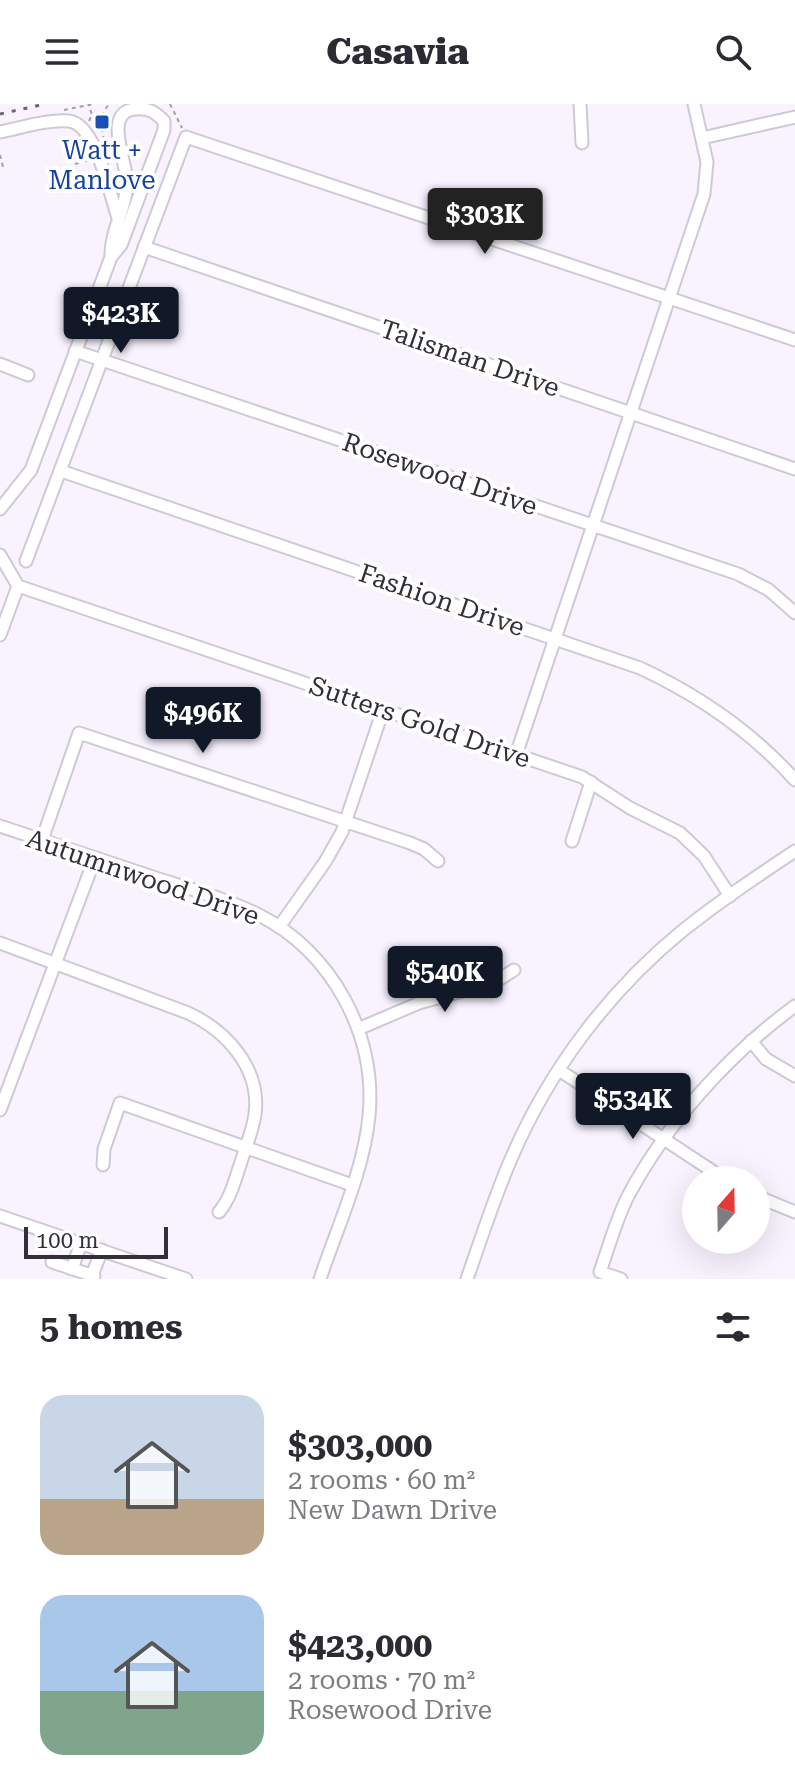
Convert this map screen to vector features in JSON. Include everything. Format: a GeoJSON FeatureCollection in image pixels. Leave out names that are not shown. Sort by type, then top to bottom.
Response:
{"type":"FeatureCollection","features":[{"type":"Feature","properties":{"kind":"street"},"geometry":{"type":"LineString","coordinates":[[580,104],[582,143]]}},
{"type":"Feature","properties":{"kind":"street"},"geometry":{"type":"LineString","coordinates":[[516,755],[706,183],[707,162],[694,104]]}},
{"type":"Feature","properties":{"kind":"street"},"geometry":{"type":"LineString","coordinates":[[0,509],[31,470],[111,257],[121,245],[164,130],[164,121],[155,112],[146,109],[132,109],[124,114],[117,128],[127,186],[110,241],[111,257]]}},
{"type":"Feature","properties":{"kind":"street"},"geometry":{"type":"LineString","coordinates":[[702,138],[795,117]]}},
{"type":"Feature","properties":{"kind":"street"},"geometry":{"type":"LineString","coordinates":[[0,132],[64,121],[84,128],[90,135],[118,219]]}},
{"type":"Feature","properties":{"kind":"street"},"geometry":{"type":"LineString","coordinates":[[26,561],[186,137],[795,340]]}},
{"type":"Feature","properties":{"kind":"street","name":"Talisman Drive"},"geometry":{"type":"LineString","coordinates":[[144,247],[795,469]]}},
{"type":"Feature","properties":{"kind":"street","name":"Rosewood Drive"},"geometry":{"type":"LineString","coordinates":[[75,351],[749,578],[769,590],[795,613]]}},
{"type":"Feature","properties":{"kind":"street"},"geometry":{"type":"LineString","coordinates":[[0,364],[28,375]]}},
{"type":"Feature","properties":{"kind":"street","name":"Fashion Drive"},"geometry":{"type":"LineString","coordinates":[[61,471],[640,668],[695,696],[749,736],[795,780]]}},
{"type":"Feature","properties":{"kind":"street"},"geometry":{"type":"LineString","coordinates":[[0,555],[18,586],[0,635]]}},
{"type":"Feature","properties":{"kind":"street","name":"Sutters Gold Drive"},"geometry":{"type":"LineString","coordinates":[[18,586],[591,782],[630,808],[671,827],[689,840],[704,856],[730,896]]}},
{"type":"Feature","properties":{"kind":"street"},"geometry":{"type":"LineString","coordinates":[[279,927],[331,852],[345,821],[383,710]]}},
{"type":"Feature","properties":{"kind":"street"},"geometry":{"type":"LineString","coordinates":[[42,840],[79,733],[410,843],[424,849],[438,861]]}},
{"type":"Feature","properties":{"kind":"street"},"geometry":{"type":"LineString","coordinates":[[572,841],[591,782]]}},
{"type":"Feature","properties":{"kind":"street","name":"Autumnwood Drive"},"geometry":{"type":"LineString","coordinates":[[0,826],[242,907],[279,927],[320,963],[344,998],[358,1029],[368,1072],[369,1114],[364,1146],[320,1279]]}},
{"type":"Feature","properties":{"kind":"street"},"geometry":{"type":"LineString","coordinates":[[467,1279],[511,1159],[559,1070],[596,1019],[647,963],[679,934],[795,851]]}},
{"type":"Feature","properties":{"kind":"street"},"geometry":{"type":"LineString","coordinates":[[0,1110],[95,858]]}},
{"type":"Feature","properties":{"kind":"street"},"geometry":{"type":"LineString","coordinates":[[0,943],[188,1013],[207,1023],[226,1039],[246,1065],[255,1094],[255,1114],[228,1198],[219,1212]]}},
{"type":"Feature","properties":{"kind":"street"},"geometry":{"type":"LineString","coordinates":[[358,1029],[419,1003],[495,982],[514,970]]}},
{"type":"Feature","properties":{"kind":"street"},"geometry":{"type":"LineString","coordinates":[[621,1279],[600,1272],[629,1195],[665,1140],[716,1075],[751,1041],[795,1006]]}},
{"type":"Feature","properties":{"kind":"street"},"geometry":{"type":"LineString","coordinates":[[751,1041],[766,1059],[795,1076]]}},
{"type":"Feature","properties":{"kind":"street"},"geometry":{"type":"LineString","coordinates":[[559,1070],[705,1166]]}},
{"type":"Feature","properties":{"kind":"street"},"geometry":{"type":"LineString","coordinates":[[103,1165],[104,1149],[120,1103],[352,1185]]}},
{"type":"Feature","properties":{"kind":"street"},"geometry":{"type":"LineString","coordinates":[[770,1202],[795,1212]]}},
{"type":"Feature","properties":{"kind":"street"},"geometry":{"type":"LineString","coordinates":[[0,1216],[178,1278]]}},
{"type":"Feature","properties":{"kind":"street"},"geometry":{"type":"LineString","coordinates":[[72,1269],[81,1243]]}},
{"type":"Feature","properties":{"kind":"street"},"geometry":{"type":"LineString","coordinates":[[52,1262],[93,1276],[102,1250]]}},
{"type":"Feature","properties":{"kind":"path"},"geometry":{"type":"LineString","coordinates":[[89,104],[92,115]]}},
{"type":"Feature","properties":{"kind":"path"},"geometry":{"type":"LineString","coordinates":[[170,104],[178,123],[186,130],[186,137]]}},
{"type":"Feature","properties":{"kind":"path"},"geometry":{"type":"LineString","coordinates":[[0,155],[3,167]]}},
{"type":"Feature","properties":{"kind":"railway"},"geometry":{"type":"LineString","coordinates":[[0,114],[45,104]]}},
{"type":"Feature","properties":{"kind":"place","name":"Watt + Manlove"},"geometry":{"type":"Point","coordinates":[102,122]}}]}
